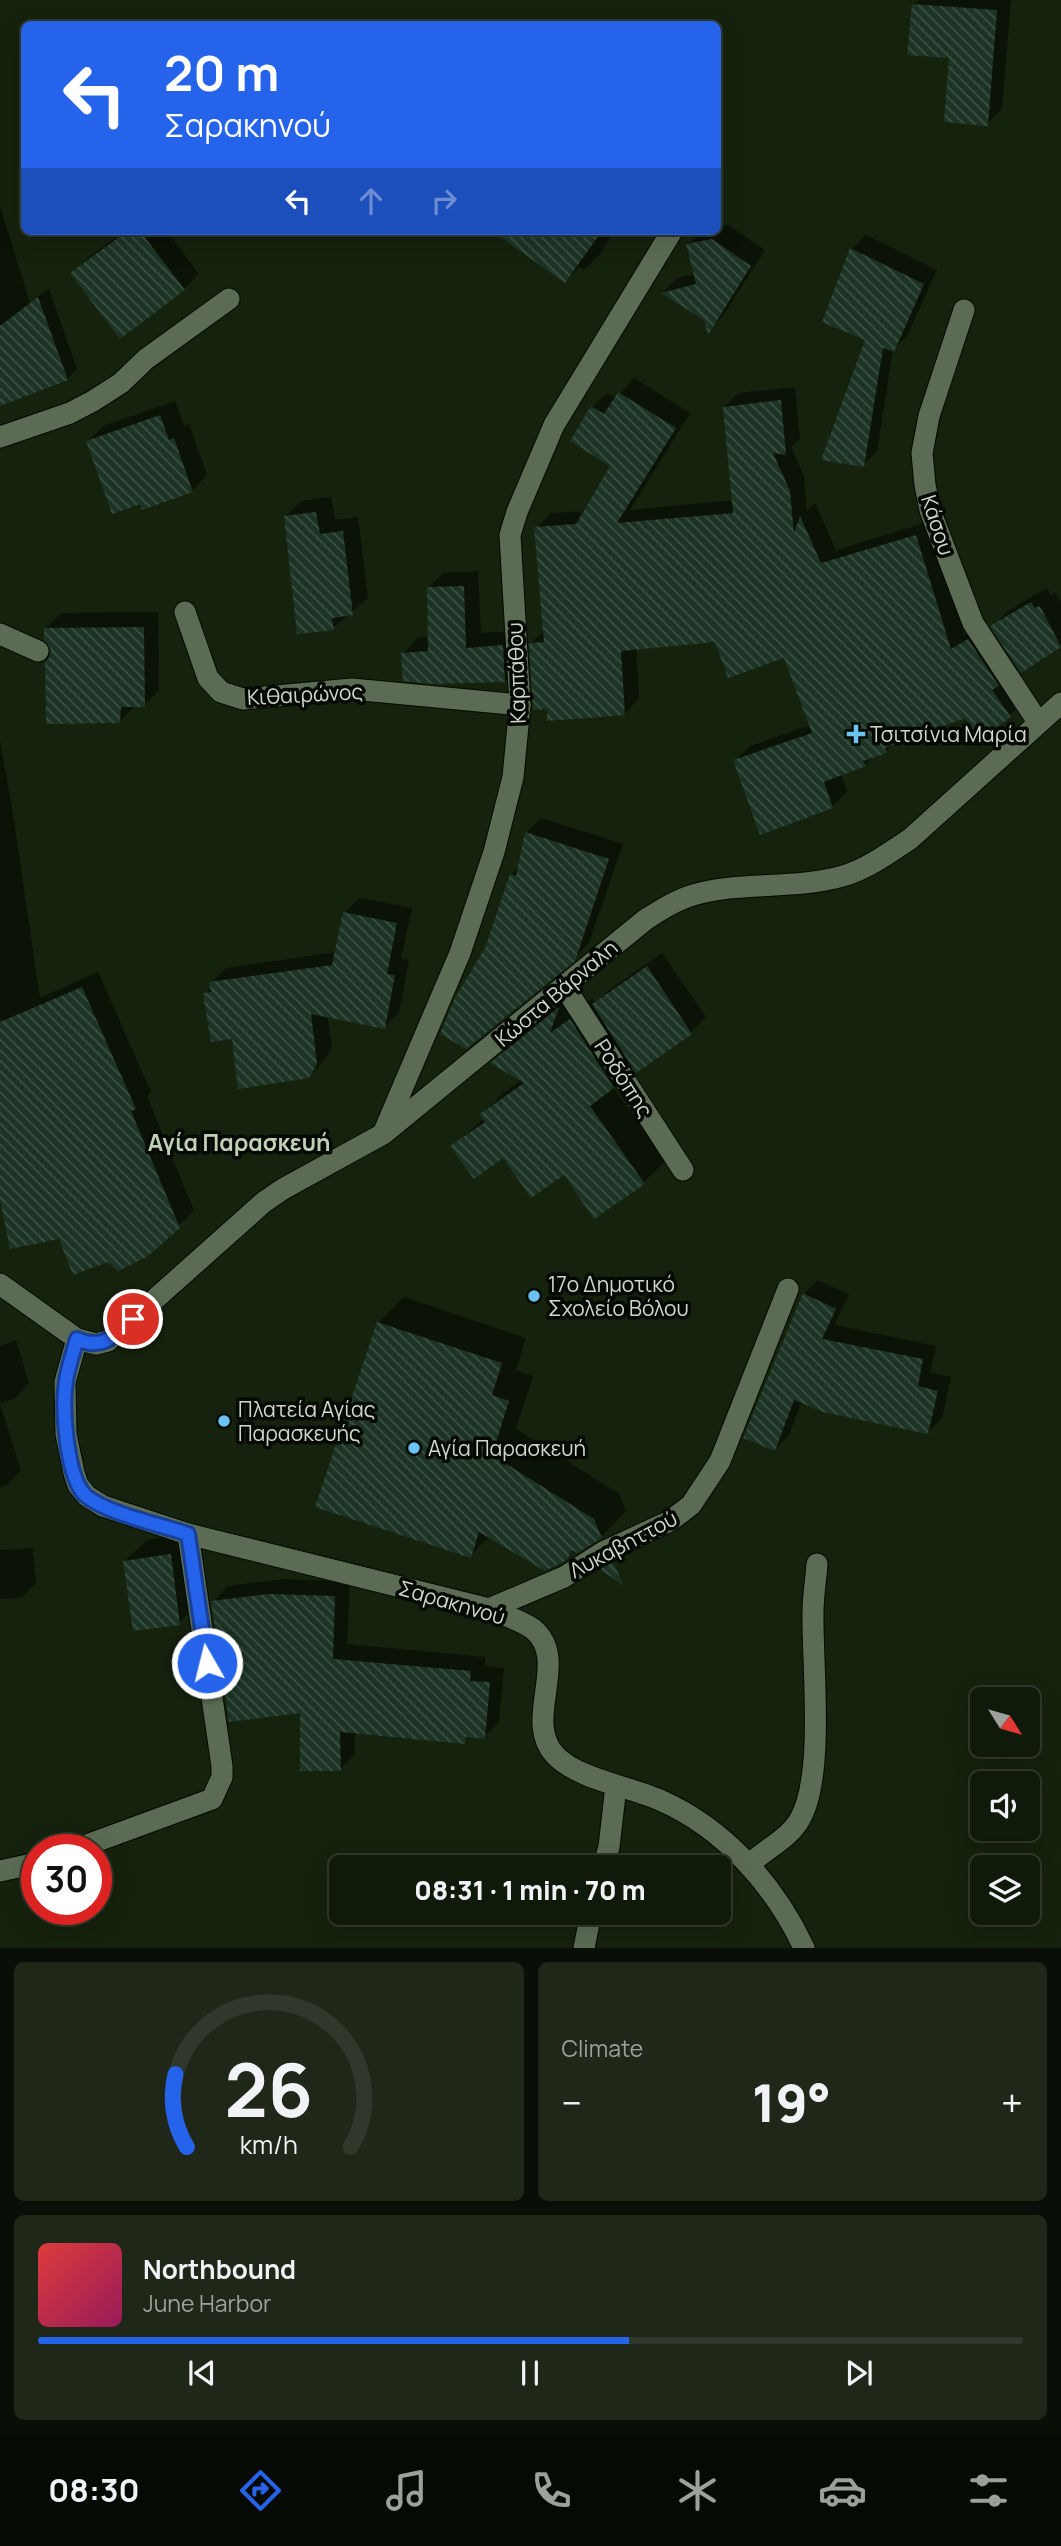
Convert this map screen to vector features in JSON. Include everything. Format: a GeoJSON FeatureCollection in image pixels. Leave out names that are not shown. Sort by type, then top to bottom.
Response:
{"type":"FeatureCollection","features":[{"type":"Feature","properties":{"kind":"street","name":"Καρπάθου"},"geometry":{"type":"LineString","coordinates":[[383,1134],[460,953],[494,852],[513,777],[520,705],[510,535],[517,512],[554,425],[670,235]]}},
{"type":"Feature","properties":{"kind":"street"},"geometry":{"type":"LineString","coordinates":[[0,437],[69,414],[93,401],[121,383],[146,359],[229,299]]}},
{"type":"Feature","properties":{"kind":"street","name":"Κάσου"},"geometry":{"type":"LineString","coordinates":[[964,310],[929,416],[922,453],[925,485],[930,510],[973,623],[1038,722]]}},
{"type":"Feature","properties":{"kind":"street","name":"Κιθαιρώνος"},"geometry":{"type":"LineString","coordinates":[[185,612],[208,678],[221,692],[243,699],[352,689],[520,705]]}},
{"type":"Feature","properties":{"kind":"street"},"geometry":{"type":"LineString","coordinates":[[0,634],[38,651]]}},
{"type":"Feature","properties":{"kind":"street","name":"Κώστα Βάρναλη"},"geometry":{"type":"LineString","coordinates":[[77,1339],[90,1344],[108,1341],[264,1202],[383,1134],[645,920],[690,895],[710,890],[824,880],[846,875],[883,858],[910,839],[1061,703]]}},
{"type":"Feature","properties":{"kind":"street","name":"Ροδόπης"},"geometry":{"type":"LineString","coordinates":[[564,986],[684,1170]]}},
{"type":"Feature","properties":{"kind":"street"},"geometry":{"type":"LineString","coordinates":[[0,1284],[77,1339]]}},
{"type":"Feature","properties":{"kind":"street","name":"Λυκαβηττού"},"geometry":{"type":"LineString","coordinates":[[489,1609],[564,1577],[603,1552],[670,1521],[691,1505],[720,1461],[788,1289]]}},
{"type":"Feature","properties":{"kind":"street","name":"Σαρακηνού"},"geometry":{"type":"LineString","coordinates":[[77,1339],[65,1382],[66,1434],[78,1485],[87,1496],[103,1506],[188,1534],[489,1609],[532,1629],[545,1644],[548,1657],[544,1736],[554,1754],[568,1765],[616,1786],[661,1800],[690,1816],[733,1849],[775,1898],[804,1948]]}},
{"type":"Feature","properties":{"kind":"street"},"geometry":{"type":"LineString","coordinates":[[112,1836],[212,1799],[218,1789],[222,1766],[188,1534]]}},
{"type":"Feature","properties":{"kind":"street"},"geometry":{"type":"LineString","coordinates":[[749,1865],[792,1830],[800,1819],[809,1796],[815,1738],[813,1609],[817,1564]]}},
{"type":"Feature","properties":{"kind":"street"},"geometry":{"type":"LineString","coordinates":[[607,1855],[616,1786]]}},
{"type":"Feature","properties":{"kind":"street"},"geometry":{"type":"LineString","coordinates":[[0,1871],[21,1866]]}},
{"type":"Feature","properties":{"kind":"street"},"geometry":{"type":"LineString","coordinates":[[584,1948],[589,1925]]}},
{"type":"Feature","properties":{"kind":"building"},"geometry":{"type":"Polygon","coordinates":[[[912,4],[997,10],[988,126],[944,122],[949,58],[907,55],[912,4]]]}},
{"type":"Feature","properties":{"kind":"building"},"geometry":{"type":"Polygon","coordinates":[[[122,235],[143,235],[185,290],[120,339],[70,273],[122,235]]]}},
{"type":"Feature","properties":{"kind":"building"},"geometry":{"type":"Polygon","coordinates":[[[498,235],[599,235],[565,283],[498,235]]]}},
{"type":"Feature","properties":{"kind":"building"},"geometry":{"type":"Polygon","coordinates":[[[712,239],[751,266],[708,335],[704,320],[661,293],[696,284],[686,244],[712,239]]]}},
{"type":"Feature","properties":{"kind":"building"},"geometry":{"type":"Polygon","coordinates":[[[850,248],[924,284],[894,352],[883,348],[864,467],[821,460],[865,340],[822,322],[850,248]]]}},
{"type":"Feature","properties":{"kind":"building"},"geometry":{"type":"Polygon","coordinates":[[[38,297],[68,380],[0,406],[0,326],[38,297]]]}},
{"type":"Feature","properties":{"kind":"building"},"geometry":{"type":"Polygon","coordinates":[[[618,392],[676,428],[617,523],[733,513],[723,407],[781,400],[786,455],[773,453],[790,491],[794,533],[800,516],[821,563],[916,535],[951,649],[968,639],[999,686],[992,690],[1011,717],[979,739],[965,718],[885,748],[887,753],[863,761],[866,766],[824,782],[833,808],[760,835],[733,760],[812,733],[784,658],[728,678],[715,642],[621,651],[625,715],[546,721],[548,709],[533,710],[529,643],[544,642],[534,527],[576,524],[610,466],[570,441],[591,406],[604,414],[618,392]]]}},
{"type":"Feature","properties":{"kind":"building"},"geometry":{"type":"Polygon","coordinates":[[[160,415],[169,440],[174,438],[193,492],[142,510],[140,504],[112,514],[86,441],[160,415]]]}},
{"type":"Feature","properties":{"kind":"building"},"geometry":{"type":"Polygon","coordinates":[[[316,512],[320,534],[343,531],[353,615],[332,618],[334,630],[297,634],[284,516],[316,512]]]}},
{"type":"Feature","properties":{"kind":"building"},"geometry":{"type":"Polygon","coordinates":[[[464,586],[466,648],[503,645],[505,682],[434,684],[403,681],[401,653],[428,651],[427,587],[464,586]]]}},
{"type":"Feature","properties":{"kind":"building"},"geometry":{"type":"Polygon","coordinates":[[[1031,602],[1035,608],[1040,606],[1061,647],[1021,673],[990,626],[1031,602]]]}},
{"type":"Feature","properties":{"kind":"building"},"geometry":{"type":"Polygon","coordinates":[[[144,627],[145,707],[121,707],[120,723],[46,724],[45,662],[50,657],[51,650],[44,640],[44,628],[144,627]]]}},
{"type":"Feature","properties":{"kind":"building"},"geometry":{"type":"Polygon","coordinates":[[[525,832],[609,859],[575,961],[466,1049],[440,1034],[455,998],[485,948],[510,874],[516,876],[525,832]]]}},
{"type":"Feature","properties":{"kind":"building"},"geometry":{"type":"Polygon","coordinates":[[[343,912],[397,923],[387,974],[395,975],[385,1029],[311,1014],[317,1064],[309,1078],[238,1089],[232,1039],[211,1042],[203,993],[211,992],[209,982],[332,965],[343,912]]]}},
{"type":"Feature","properties":{"kind":"building"},"geometry":{"type":"Polygon","coordinates":[[[647,966],[692,1034],[636,1073],[592,1004],[647,966]]]}},
{"type":"Feature","properties":{"kind":"building"},"geometry":{"type":"Polygon","coordinates":[[[82,987],[136,1109],[131,1111],[180,1228],[148,1256],[118,1271],[108,1262],[73,1275],[59,1239],[10,1249],[0,1199],[0,1022],[82,987]]]}},
{"type":"Feature","properties":{"kind":"building"},"geometry":{"type":"Polygon","coordinates":[[[559,1007],[550,1033],[570,1019],[614,1088],[590,1106],[645,1184],[594,1219],[564,1175],[531,1198],[503,1158],[474,1179],[450,1146],[485,1122],[480,1114],[524,1083],[490,1063],[559,1007]]]}},
{"type":"Feature","properties":{"kind":"building"},"geometry":{"type":"Polygon","coordinates":[[[803,1293],[836,1309],[822,1339],[923,1359],[918,1386],[938,1391],[928,1434],[823,1412],[794,1400],[775,1451],[743,1438],[803,1293]]]}},
{"type":"Feature","properties":{"kind":"building","name":"Αγία Παρασκευή"},"geometry":{"type":"Polygon","coordinates":[[[377,1322],[502,1363],[492,1395],[509,1401],[492,1455],[594,1519],[602,1538],[577,1553],[572,1550],[567,1560],[545,1571],[479,1532],[471,1558],[315,1507],[377,1322]]]}},
{"type":"Feature","properties":{"kind":"building"},"geometry":{"type":"Polygon","coordinates":[[[171,1554],[180,1625],[133,1631],[123,1561],[171,1554]]]}},
{"type":"Feature","properties":{"kind":"building"},"geometry":{"type":"Polygon","coordinates":[[[613,1562],[624,1586],[600,1569],[613,1562]]]}},
{"type":"Feature","properties":{"kind":"building"},"geometry":{"type":"Polygon","coordinates":[[[269,1594],[335,1596],[333,1659],[471,1671],[470,1681],[490,1682],[485,1739],[466,1737],[465,1744],[340,1732],[341,1771],[300,1771],[300,1713],[229,1722],[211,1601],[269,1594]]]}},
{"type":"Feature","properties":{"kind":"place","name":"Τσιτσίνια Μαρία"},"geometry":{"type":"Point","coordinates":[856,734]}},
{"type":"Feature","properties":{"kind":"place","name":"17ο Δημοτικό Σχολείο Βόλου"},"geometry":{"type":"Point","coordinates":[534,1296]}},
{"type":"Feature","properties":{"kind":"place","name":"Πλατεία Αγίας Παρασκευής"},"geometry":{"type":"Point","coordinates":[224,1421]}},
{"type":"Feature","properties":{"kind":"place","name":"Αγία Παρασκευή"},"geometry":{"type":"Point","coordinates":[414,1448]}},
{"type":"Feature","properties":{"kind":"district","name":"Αγία Παρασκευή"},"geometry":{"type":"Point","coordinates":[239,1142]}},
{"type":"Feature","properties":{"kind":"route"},"geometry":{"type":"LineString","coordinates":[[133,1319],[102,1344],[90,1344],[77,1339],[65,1382],[66,1434],[74,1474],[82,1491],[103,1506],[188,1534],[207,1663]]}}]}
